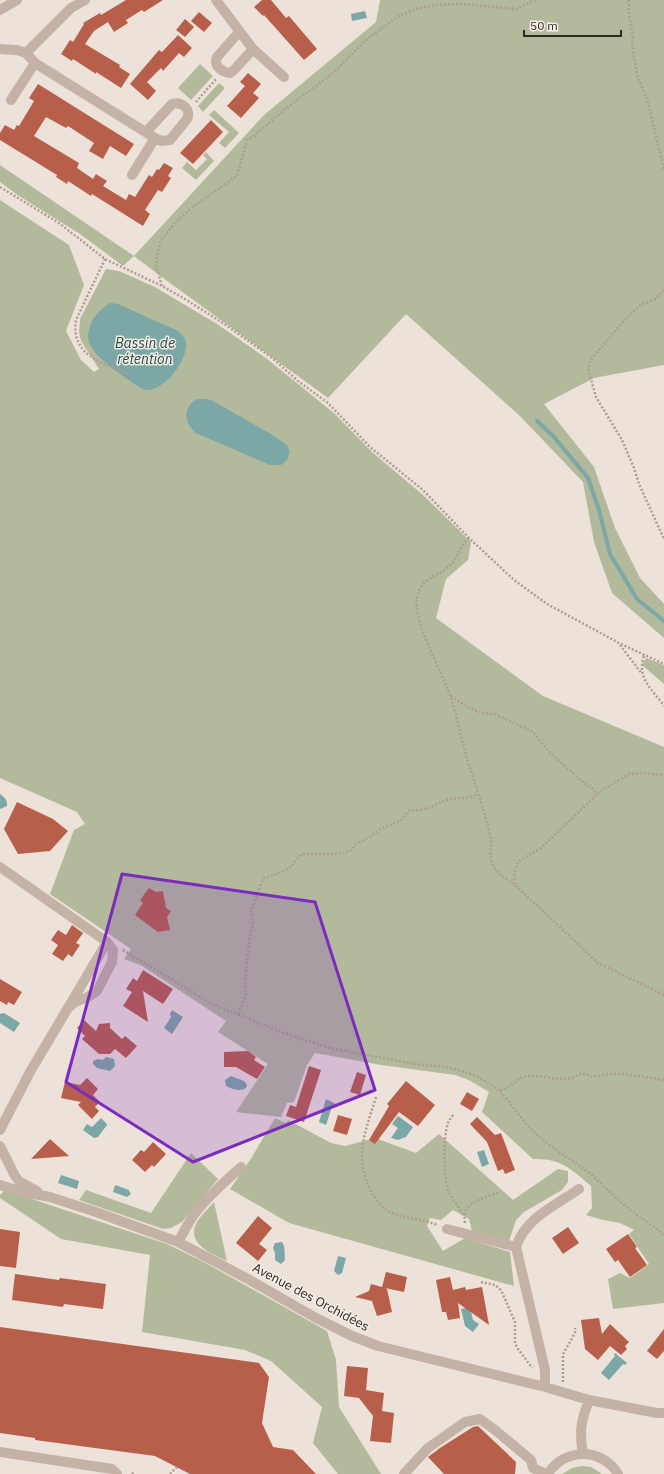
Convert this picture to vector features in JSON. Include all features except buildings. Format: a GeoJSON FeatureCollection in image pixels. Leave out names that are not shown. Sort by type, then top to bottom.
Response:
{"type":"FeatureCollection","features":[{"type":"Feature","properties":{"kind":"street"},"geometry":{"type":"LineString","coordinates":[[26,54],[71,8],[85,0]]}},
{"type":"Feature","properties":{"kind":"street"},"geometry":{"type":"LineString","coordinates":[[216,0],[253,49],[284,77]]}},
{"type":"Feature","properties":{"kind":"street"},"geometry":{"type":"LineString","coordinates":[[0,10],[13,1]]}},
{"type":"Feature","properties":{"kind":"street"},"geometry":{"type":"LineString","coordinates":[[239,32],[216,60],[217,65],[228,74],[232,72],[253,49]]}},
{"type":"Feature","properties":{"kind":"street"},"geometry":{"type":"LineString","coordinates":[[0,49],[17,50],[26,54],[35,62],[151,135],[161,141],[170,140],[189,116],[188,111],[182,104],[172,104],[151,135],[132,175]]}},
{"type":"Feature","properties":{"kind":"street"},"geometry":{"type":"LineString","coordinates":[[11,100],[35,62]]}},
{"type":"Feature","properties":{"kind":"street"},"geometry":{"type":"LineString","coordinates":[[0,867],[107,942],[112,950],[112,962],[96,991],[86,998],[75,1002],[67,1009]]}},
{"type":"Feature","properties":{"kind":"street"},"geometry":{"type":"LineString","coordinates":[[0,1130],[30,1072],[107,942]]}},
{"type":"Feature","properties":{"kind":"street"},"geometry":{"type":"LineString","coordinates":[[0,1146],[19,1181],[26,1186],[50,1197]]}},
{"type":"Feature","properties":{"kind":"street"},"geometry":{"type":"LineString","coordinates":[[178,1242],[191,1220],[210,1195],[241,1167]]}},
{"type":"Feature","properties":{"kind":"street","name":"Avenue des Orchidées"},"geometry":{"type":"LineString","coordinates":[[1,1186],[50,1197],[178,1242],[352,1336],[378,1346],[404,1354],[546,1387],[589,1400],[664,1413]]}},
{"type":"Feature","properties":{"kind":"street"},"geometry":{"type":"LineString","coordinates":[[546,1387],[544,1370],[516,1247],[522,1232],[532,1221],[579,1189]]}},
{"type":"Feature","properties":{"kind":"street"},"geometry":{"type":"LineString","coordinates":[[447,1229],[516,1247]]}},
{"type":"Feature","properties":{"kind":"street"},"geometry":{"type":"LineString","coordinates":[[582,1454],[580,1439],[581,1425],[589,1400]]}},
{"type":"Feature","properties":{"kind":"street"},"geometry":{"type":"LineString","coordinates":[[404,1474],[428,1448],[465,1422],[480,1419],[531,1460],[533,1468],[547,1474],[556,1463],[564,1458],[573,1455],[591,1454],[606,1461],[618,1474]]}},
{"type":"Feature","properties":{"kind":"street"},"geometry":{"type":"LineString","coordinates":[[0,1452],[112,1469],[117,1474]]}},
{"type":"Feature","properties":{"kind":"path"},"geometry":{"type":"LineString","coordinates":[[162,286],[156,265],[157,255],[162,240],[178,220],[194,206],[237,176],[247,140],[254,136],[284,110],[333,72],[367,39],[399,16],[415,9],[436,5],[462,4],[516,9],[535,0]]}},
{"type":"Feature","properties":{"kind":"path"},"geometry":{"type":"LineString","coordinates":[[629,0],[629,15],[633,37],[632,45],[637,75],[648,101],[664,170]]}},
{"type":"Feature","properties":{"kind":"path"},"geometry":{"type":"LineString","coordinates":[[188,111],[223,71]]}},
{"type":"Feature","properties":{"kind":"path"},"geometry":{"type":"LineString","coordinates":[[0,187],[59,223],[105,259],[162,286],[226,325],[271,357],[328,403],[370,447],[423,490],[469,538],[514,580],[547,604],[644,656],[664,664]]}},
{"type":"Feature","properties":{"kind":"path"},"geometry":{"type":"LineString","coordinates":[[105,259],[76,320],[74,329],[79,345],[88,355],[98,361],[132,375]]}},
{"type":"Feature","properties":{"kind":"path"},"geometry":{"type":"LineString","coordinates":[[664,290],[655,299],[639,306],[622,323],[594,356],[588,369],[596,397],[622,440],[639,484],[664,539]]}},
{"type":"Feature","properties":{"kind":"path"},"geometry":{"type":"LineString","coordinates":[[469,538],[464,543],[458,556],[452,563],[446,569],[429,578],[420,587],[416,609],[420,623],[451,696],[491,836],[490,860],[494,868],[515,885],[598,963],[664,995]]}},
{"type":"Feature","properties":{"kind":"path"},"geometry":{"type":"LineString","coordinates":[[619,643],[664,706]]}},
{"type":"Feature","properties":{"kind":"path"},"geometry":{"type":"LineString","coordinates":[[642,674],[642,662],[644,656]]}},
{"type":"Feature","properties":{"kind":"path"},"geometry":{"type":"LineString","coordinates":[[451,696],[466,706],[482,713],[495,714],[533,732],[550,753],[584,783],[592,788],[595,792],[594,797]]}},
{"type":"Feature","properties":{"kind":"path"},"geometry":{"type":"LineString","coordinates":[[515,885],[514,874],[520,860],[541,848],[602,791],[629,774],[644,773],[664,775]]}},
{"type":"Feature","properties":{"kind":"path"},"geometry":{"type":"LineString","coordinates":[[238,1014],[246,995],[245,979],[253,923],[251,912],[264,878],[277,874],[291,867],[302,854],[344,853],[352,850],[356,844],[381,829],[400,821],[410,810],[421,810],[435,806],[450,799],[469,797],[478,794]]}},
{"type":"Feature","properties":{"kind":"path"},"geometry":{"type":"LineString","coordinates":[[107,942],[128,952],[210,1003],[284,1033],[330,1048],[421,1065],[434,1065],[470,1073],[499,1090],[518,1115],[554,1149],[576,1162],[595,1177],[605,1189],[623,1205],[664,1235]]}},
{"type":"Feature","properties":{"kind":"path"},"geometry":{"type":"LineString","coordinates":[[499,1090],[506,1089],[526,1076],[568,1078],[575,1077],[579,1074],[593,1077],[608,1074],[626,1074],[664,1080]]}},
{"type":"Feature","properties":{"kind":"path"},"geometry":{"type":"LineString","coordinates":[[376,1096],[362,1147],[361,1161],[366,1181],[379,1202],[391,1212],[447,1229]]}},
{"type":"Feature","properties":{"kind":"path"},"geometry":{"type":"LineString","coordinates":[[452,1115],[448,1121],[446,1130],[446,1181],[448,1191],[464,1216],[467,1231],[472,1235]]}},
{"type":"Feature","properties":{"kind":"path"},"geometry":{"type":"LineString","coordinates":[[464,1216],[466,1210],[477,1201],[499,1192]]}},
{"type":"Feature","properties":{"kind":"path"},"geometry":{"type":"LineString","coordinates":[[481,1282],[495,1285],[500,1290],[515,1322],[516,1343],[518,1349],[530,1365],[544,1370]]}},
{"type":"Feature","properties":{"kind":"path"},"geometry":{"type":"LineString","coordinates":[[563,1392],[563,1354],[575,1334],[575,1328]]}},
{"type":"Feature","properties":{"kind":"path"},"geometry":{"type":"LineString","coordinates":[[170,1474],[177,1467]]}},
{"type":"Feature","properties":{"kind":"highlighted area"},"geometry":{"type":"Polygon","coordinates":[[[122,874],[315,902],[375,1090],[193,1162],[66,1082],[122,874]]]}},
{"type":"Feature","properties":{"kind":"green space"},"geometry":{"type":"Polygon","coordinates":[[[380,0],[664,0],[664,365],[594,378],[544,404],[594,467],[615,528],[640,578],[664,604],[664,638],[612,593],[594,542],[583,482],[520,416],[406,314],[328,398],[134,256],[264,115],[376,22],[380,0]]]}},
{"type":"Feature","properties":{"kind":"green space"},"geometry":{"type":"Polygon","coordinates":[[[200,64],[213,76],[191,100],[178,88],[200,64]]]}},
{"type":"Feature","properties":{"kind":"green space"},"geometry":{"type":"Polygon","coordinates":[[[219,83],[225,88],[203,112],[198,106],[219,83]]]}},
{"type":"Feature","properties":{"kind":"green space"},"geometry":{"type":"Polygon","coordinates":[[[214,110],[239,133],[225,148],[219,143],[229,132],[209,115],[214,110]]]}},
{"type":"Feature","properties":{"kind":"green space"},"geometry":{"type":"Polygon","coordinates":[[[206,152],[214,161],[196,180],[182,168],[187,162],[196,170],[207,159],[203,155],[206,152]]]}},
{"type":"Feature","properties":{"kind":"green space"},"geometry":{"type":"Polygon","coordinates":[[[0,165],[134,256],[123,266],[80,234],[16,194],[0,182],[0,165]]]}},
{"type":"Feature","properties":{"kind":"green space"},"geometry":{"type":"Polygon","coordinates":[[[0,200],[69,245],[84,285],[66,331],[81,360],[94,372],[99,369],[81,341],[79,332],[80,319],[106,269],[119,271],[155,287],[217,324],[266,358],[335,414],[372,452],[423,495],[471,542],[468,560],[446,579],[436,618],[543,696],[664,747],[664,1303],[613,1309],[608,1279],[620,1273],[630,1278],[649,1264],[629,1234],[634,1230],[620,1223],[586,1215],[592,1208],[591,1186],[565,1166],[551,1160],[533,1159],[482,1112],[489,1092],[469,1080],[455,1075],[381,1065],[315,1053],[307,1065],[294,1102],[287,1103],[281,1117],[236,1112],[268,1064],[218,1032],[226,1021],[142,966],[124,959],[131,949],[50,894],[74,830],[85,824],[77,812],[0,778],[0,200]]]}},
{"type":"Feature","properties":{"kind":"green space"},"geometry":{"type":"Polygon","coordinates":[[[646,658],[664,665],[664,684],[642,665],[646,658]]]}},
{"type":"Feature","properties":{"kind":"green space"},"geometry":{"type":"Polygon","coordinates":[[[275,1118],[286,1123],[288,1120],[331,1143],[345,1146],[375,1138],[416,1153],[439,1134],[513,1200],[558,1169],[568,1171],[568,1182],[562,1190],[524,1212],[516,1220],[509,1241],[472,1231],[469,1219],[453,1210],[441,1220],[430,1218],[427,1226],[443,1251],[465,1238],[510,1252],[514,1286],[289,1223],[230,1189],[252,1157],[275,1118]]]}},
{"type":"Feature","properties":{"kind":"green space"},"geometry":{"type":"Polygon","coordinates":[[[191,1153],[218,1179],[182,1222],[171,1228],[163,1229],[79,1200],[86,1190],[151,1213],[191,1153]]]}},
{"type":"Feature","properties":{"kind":"green space"},"geometry":{"type":"Polygon","coordinates":[[[5,1190],[167,1244],[202,1261],[327,1331],[336,1360],[339,1407],[381,1474],[338,1474],[313,1443],[322,1407],[271,1361],[245,1350],[142,1332],[150,1255],[61,1239],[0,1198],[0,1195],[5,1190]]]}},
{"type":"Feature","properties":{"kind":"green space"},"geometry":{"type":"Polygon","coordinates":[[[214,1202],[227,1261],[215,1256],[203,1248],[195,1237],[194,1231],[196,1224],[214,1202]]]}},
{"type":"Feature","properties":{"kind":"green space"},"geometry":{"type":"Polygon","coordinates":[[[582,1466],[591,1467],[602,1474],[562,1474],[572,1468],[582,1466]]]}},
{"type":"Feature","properties":{"kind":"water"},"geometry":{"type":"Polygon","coordinates":[[[365,11],[367,18],[352,21],[351,14],[365,11]]]}},
{"type":"Feature","properties":{"kind":"water","name":"Bassin de rétention"},"geometry":{"type":"Polygon","coordinates":[[[110,303],[118,304],[178,331],[185,338],[185,351],[179,366],[161,385],[148,390],[139,387],[116,371],[93,350],[89,343],[88,335],[90,326],[98,313],[110,303]]]}},
{"type":"Feature","properties":{"kind":"water","name":"Bassin de rétention"},"geometry":{"type":"Polygon","coordinates":[[[197,399],[207,399],[213,401],[271,434],[287,445],[290,451],[287,460],[281,465],[270,465],[196,433],[189,424],[186,415],[189,407],[197,399]]]}},
{"type":"Feature","properties":{"kind":"water"},"geometry":{"type":"Polygon","coordinates":[[[0,794],[7,802],[7,806],[0,809],[0,794]]]}},
{"type":"Feature","properties":{"kind":"water"},"geometry":{"type":"Polygon","coordinates":[[[172,1010],[183,1017],[172,1034],[164,1028],[171,1017],[170,1014],[172,1010]]]}},
{"type":"Feature","properties":{"kind":"water"},"geometry":{"type":"Polygon","coordinates":[[[4,1013],[20,1023],[14,1032],[0,1023],[0,1014],[4,1013]]]}},
{"type":"Feature","properties":{"kind":"water"},"geometry":{"type":"Polygon","coordinates":[[[106,1057],[114,1059],[115,1066],[110,1071],[97,1068],[93,1064],[93,1061],[98,1059],[103,1060],[106,1057]]]}},
{"type":"Feature","properties":{"kind":"water"},"geometry":{"type":"Polygon","coordinates":[[[231,1076],[244,1081],[247,1085],[246,1088],[239,1090],[226,1086],[225,1080],[231,1076]]]}},
{"type":"Feature","properties":{"kind":"water"},"geometry":{"type":"Polygon","coordinates":[[[326,1099],[336,1104],[334,1108],[332,1107],[326,1125],[319,1122],[326,1099]]]}},
{"type":"Feature","properties":{"kind":"water"},"geometry":{"type":"Polygon","coordinates":[[[398,1116],[413,1127],[406,1137],[398,1140],[391,1138],[398,1128],[392,1124],[398,1116]]]}},
{"type":"Feature","properties":{"kind":"water"},"geometry":{"type":"Polygon","coordinates":[[[101,1118],[107,1125],[98,1137],[94,1138],[83,1130],[87,1124],[92,1127],[101,1118]]]}},
{"type":"Feature","properties":{"kind":"water"},"geometry":{"type":"Polygon","coordinates":[[[484,1150],[489,1164],[482,1167],[477,1152],[484,1150]]]}},
{"type":"Feature","properties":{"kind":"water"},"geometry":{"type":"Polygon","coordinates":[[[61,1175],[79,1181],[77,1189],[58,1183],[61,1175]]]}},
{"type":"Feature","properties":{"kind":"water"},"geometry":{"type":"Polygon","coordinates":[[[115,1185],[129,1190],[131,1194],[127,1197],[113,1192],[115,1185]]]}},
{"type":"Feature","properties":{"kind":"water"},"geometry":{"type":"Polygon","coordinates":[[[282,1242],[285,1260],[281,1264],[275,1260],[273,1248],[275,1243],[282,1242]]]}},
{"type":"Feature","properties":{"kind":"water"},"geometry":{"type":"Polygon","coordinates":[[[338,1256],[346,1258],[342,1273],[338,1275],[334,1271],[338,1256]]]}},
{"type":"Feature","properties":{"kind":"water"},"geometry":{"type":"Polygon","coordinates":[[[470,1307],[473,1320],[479,1324],[473,1332],[465,1326],[461,1309],[470,1307]]]}},
{"type":"Feature","properties":{"kind":"water"},"geometry":{"type":"Polygon","coordinates":[[[615,1353],[627,1363],[625,1365],[623,1364],[609,1380],[601,1373],[615,1356],[615,1353]]]}},
{"type":"Feature","properties":{"kind":"waterway"},"geometry":{"type":"LineString","coordinates":[[537,421],[554,437],[588,478],[599,510],[610,554],[637,599],[664,621]]}}]}
